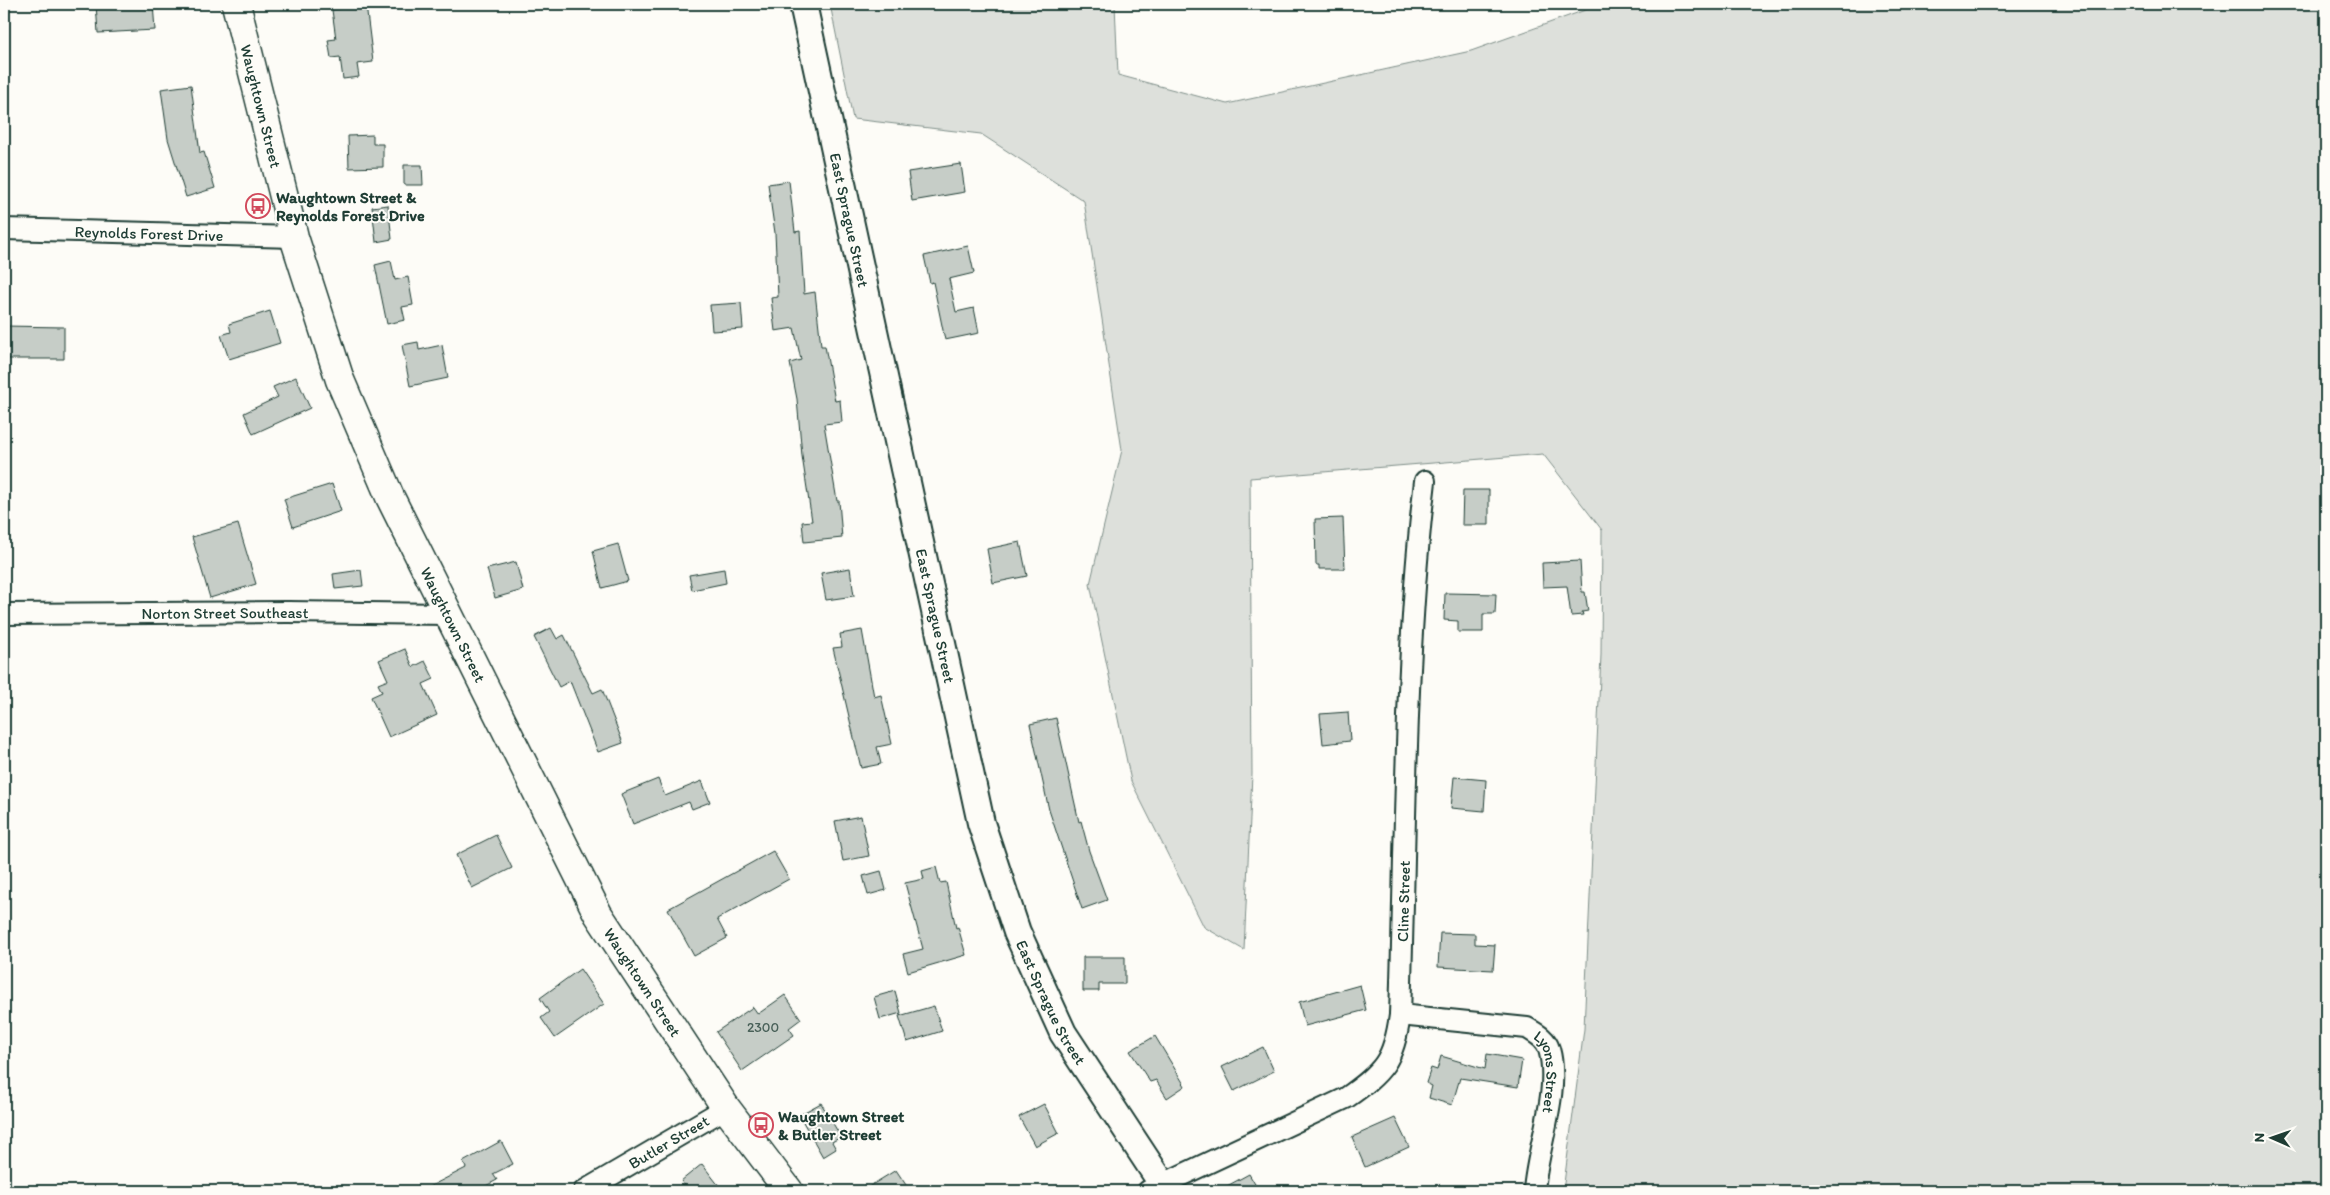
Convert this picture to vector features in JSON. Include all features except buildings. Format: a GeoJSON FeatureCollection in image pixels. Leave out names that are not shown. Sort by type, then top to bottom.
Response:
{"type":"FeatureCollection","features":[{"type":"Feature","properties":{"kind":"main road","name":"Waughtown Street"},"geometry":{"type":"LineString","coordinates":[[236,4],[294,237],[340,380],[390,497],[598,914],[726,1108],[789,1191]]}},
{"type":"Feature","properties":{"kind":"street","name":"East Sprague Street"},"geometry":{"type":"LineString","coordinates":[[803,4],[981,823],[1017,932],[1063,1033],[1159,1189]]}},
{"type":"Feature","properties":{"kind":"street","name":"Reynolds Forest Drive"},"geometry":{"type":"LineString","coordinates":[[4,229],[294,237]]}},
{"type":"Feature","properties":{"kind":"street","name":"Cline Street"},"geometry":{"type":"LineString","coordinates":[[1159,1189],[1346,1098],[1375,1078],[1397,1040],[1400,1015],[1403,832],[1415,566],[1425,481]]}},
{"type":"Feature","properties":{"kind":"street","name":"Norton Street Southeast"},"geometry":{"type":"LineString","coordinates":[[4,614],[288,612],[447,614]]}},
{"type":"Feature","properties":{"kind":"street","name":"Lyons Street"},"geometry":{"type":"LineString","coordinates":[[1400,1015],[1527,1028],[1539,1034],[1548,1047],[1552,1078],[1534,1191]]}},
{"type":"Feature","properties":{"kind":"street","name":"Butler Street"},"geometry":{"type":"LineString","coordinates":[[584,1191],[726,1108]]}},
{"type":"Feature","properties":{"kind":"shaded area"},"geometry":{"type":"Polygon","coordinates":[[[830,4],[1115,4],[1118,75],[1227,104],[1471,51],[1602,4],[2326,4],[2326,1191],[1563,1191],[1584,1029],[1601,655],[1602,530],[1543,454],[1250,478],[1252,774],[1244,950],[1204,927],[1131,781],[1090,584],[1122,450],[1084,201],[981,134],[853,119],[830,4]]]}},
{"type":"Feature","properties":{"kind":"place","name":"Waughtown Street & Reynolds Forest Drive"},"geometry":{"type":"Point","coordinates":[258,206]}},
{"type":"Feature","properties":{"kind":"place","name":"Waughtown Street & Butler Street"},"geometry":{"type":"Point","coordinates":[761,1125]}}]}
